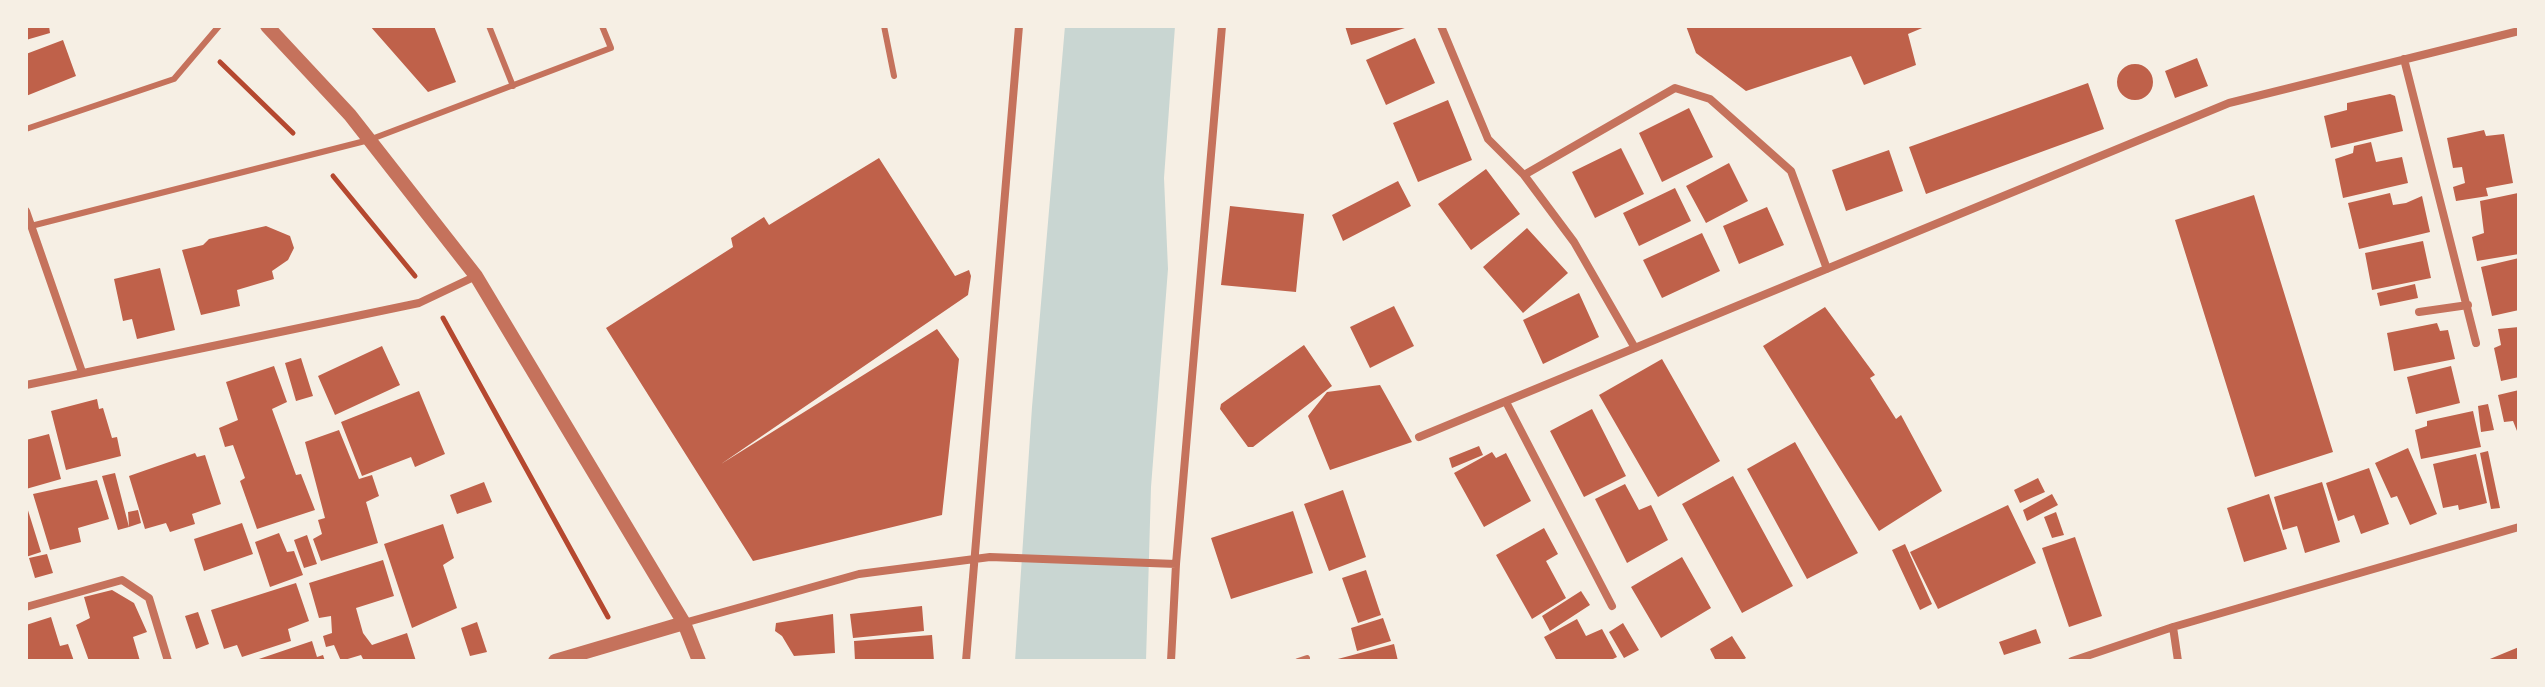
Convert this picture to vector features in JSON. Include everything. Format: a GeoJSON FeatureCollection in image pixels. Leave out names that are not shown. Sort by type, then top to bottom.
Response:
{"type":"FeatureCollection","features":[{"type":"Feature","properties":{"kind":"street"},"geometry":{"type":"LineString","coordinates":[[267,26],[350,115],[476,276],[684,623],[699,661]]}},
{"type":"Feature","properties":{"kind":"street"},"geometry":{"type":"LineString","coordinates":[[966,661],[1019,26]]}},
{"type":"Feature","properties":{"kind":"street"},"geometry":{"type":"LineString","coordinates":[[1171,661],[1176,564],[1222,26]]}},
{"type":"Feature","properties":{"kind":"street"},"geometry":{"type":"LineString","coordinates":[[1441,26],[1488,139],[1524,175],[1574,242],[1635,348]]}},
{"type":"Feature","properties":{"kind":"street"},"geometry":{"type":"LineString","coordinates":[[1419,437],[2229,103],[2519,31]]}},
{"type":"Feature","properties":{"kind":"street"},"geometry":{"type":"LineString","coordinates":[[2404,59],[2476,343]]}},
{"type":"Feature","properties":{"kind":"street"},"geometry":{"type":"LineString","coordinates":[[1524,175],[1675,88],[1710,99],[1791,171],[1827,269]]}},
{"type":"Feature","properties":{"kind":"street"},"geometry":{"type":"LineString","coordinates":[[26,211],[82,372]]}},
{"type":"Feature","properties":{"kind":"street"},"geometry":{"type":"LineString","coordinates":[[26,385],[419,303],[476,276]]}},
{"type":"Feature","properties":{"kind":"street"},"geometry":{"type":"LineString","coordinates":[[2419,312],[2468,305]]}},
{"type":"Feature","properties":{"kind":"street"},"geometry":{"type":"LineString","coordinates":[[1506,402],[1612,606]]}},
{"type":"Feature","properties":{"kind":"street"},"geometry":{"type":"LineString","coordinates":[[2072,661],[2173,627],[2519,527]]}},
{"type":"Feature","properties":{"kind":"street"},"geometry":{"type":"LineString","coordinates":[[555,661],[859,574],[990,557],[1176,564]]}},
{"type":"Feature","properties":{"kind":"street"},"geometry":{"type":"LineString","coordinates":[[26,607],[122,580],[149,598],[168,661]]}},
{"type":"Feature","properties":{"kind":"street"},"geometry":{"type":"LineString","coordinates":[[2173,627],[2178,661]]}},
{"type":"Feature","properties":{"kind":"lane"},"geometry":{"type":"LineString","coordinates":[[26,129],[174,79],[219,26]]}},
{"type":"Feature","properties":{"kind":"lane"},"geometry":{"type":"LineString","coordinates":[[489,26],[513,86]]}},
{"type":"Feature","properties":{"kind":"lane"},"geometry":{"type":"LineString","coordinates":[[31,226],[369,140],[611,48],[602,26]]}},
{"type":"Feature","properties":{"kind":"lane"},"geometry":{"type":"LineString","coordinates":[[884,26],[894,76]]}},
{"type":"Feature","properties":{"kind":"lane"},"geometry":{"type":"LineString","coordinates":[[1298,661],[1307,658]]}},
{"type":"Feature","properties":{"kind":"shaded area"},"geometry":{"type":"Polygon","coordinates":[[[1065,26],[1175,26],[1164,178],[1168,269],[1151,487],[1146,661],[1015,661],[1032,407],[1065,26]]]}},
{"type":"Feature","properties":{"kind":"building"},"geometry":{"type":"Polygon","coordinates":[[[26,26],[49,26],[50,33],[26,40],[26,26]]]}},
{"type":"Feature","properties":{"kind":"building"},"geometry":{"type":"Polygon","coordinates":[[[370,26],[434,26],[456,82],[428,92],[370,26]]]}},
{"type":"Feature","properties":{"kind":"building"},"geometry":{"type":"Polygon","coordinates":[[[1345,26],[1408,26],[1408,27],[1351,45],[1345,26]]]}},
{"type":"Feature","properties":{"kind":"building"},"geometry":{"type":"Polygon","coordinates":[[[1686,26],[1927,26],[1908,34],[1916,65],[1864,85],[1851,56],[1746,91],[1696,53],[1686,26]]]}},
{"type":"Feature","properties":{"kind":"building"},"geometry":{"type":"Polygon","coordinates":[[[1415,38],[1435,83],[1386,105],[1366,60],[1415,38]]]}},
{"type":"Feature","properties":{"kind":"building"},"geometry":{"type":"Polygon","coordinates":[[[63,40],[76,76],[26,96],[26,54],[63,40]]]}},
{"type":"Feature","properties":{"kind":"building"},"geometry":{"type":"Polygon","coordinates":[[[2197,58],[2208,86],[2175,98],[2165,71],[2197,58]]]}},
{"type":"Feature","properties":{"kind":"building"},"geometry":{"type":"Polygon","coordinates":[[[2135,64],[2148,69],[2153,82],[2148,95],[2135,100],[2122,95],[2117,82],[2122,69],[2135,64]]]}},
{"type":"Feature","properties":{"kind":"building"},"geometry":{"type":"Polygon","coordinates":[[[2088,83],[2104,129],[1926,194],[1909,147],[2088,83]]]}},
{"type":"Feature","properties":{"kind":"building"},"geometry":{"type":"Polygon","coordinates":[[[2390,94],[2395,96],[2403,131],[2331,148],[2324,116],[2347,110],[2347,103],[2390,94]]]}},
{"type":"Feature","properties":{"kind":"building"},"geometry":{"type":"Polygon","coordinates":[[[1448,100],[1472,160],[1418,182],[1393,123],[1448,100]]]}},
{"type":"Feature","properties":{"kind":"building"},"geometry":{"type":"Polygon","coordinates":[[[1689,108],[1713,157],[1662,182],[1639,133],[1689,108]]]}},
{"type":"Feature","properties":{"kind":"building"},"geometry":{"type":"Polygon","coordinates":[[[2484,130],[2486,136],[2504,134],[2513,183],[2486,188],[2488,196],[2456,201],[2453,187],[2465,183],[2462,167],[2453,168],[2447,138],[2484,130]]]}},
{"type":"Feature","properties":{"kind":"building"},"geometry":{"type":"Polygon","coordinates":[[[2371,142],[2376,162],[2402,157],[2408,183],[2343,198],[2335,159],[2353,153],[2354,146],[2371,142]]]}},
{"type":"Feature","properties":{"kind":"building"},"geometry":{"type":"Polygon","coordinates":[[[1621,148],[1644,194],[1595,218],[1572,172],[1621,148]]]}},
{"type":"Feature","properties":{"kind":"building"},"geometry":{"type":"Polygon","coordinates":[[[1889,150],[1903,191],[1846,211],[1832,170],[1889,150]]]}},
{"type":"Feature","properties":{"kind":"building"},"geometry":{"type":"Polygon","coordinates":[[[879,158],[955,276],[969,270],[968,295],[721,464],[937,329],[959,359],[942,515],[753,561],[606,328],[733,247],[731,238],[764,217],[769,225],[879,158]]]}},
{"type":"Feature","properties":{"kind":"building"},"geometry":{"type":"Polygon","coordinates":[[[1729,163],[1748,201],[1706,223],[1686,186],[1729,163]]]}},
{"type":"Feature","properties":{"kind":"building"},"geometry":{"type":"Polygon","coordinates":[[[1486,169],[1520,214],[1471,250],[1438,204],[1486,169]]]}},
{"type":"Feature","properties":{"kind":"building"},"geometry":{"type":"Polygon","coordinates":[[[1398,181],[1411,206],[1343,241],[1332,215],[1398,181]]]}},
{"type":"Feature","properties":{"kind":"building"},"geometry":{"type":"Polygon","coordinates":[[[1675,188],[1691,221],[1639,246],[1623,213],[1675,188]]]}},
{"type":"Feature","properties":{"kind":"building"},"geometry":{"type":"Polygon","coordinates":[[[2390,193],[2393,205],[2422,196],[2430,232],[2359,249],[2348,203],[2390,193]]]}},
{"type":"Feature","properties":{"kind":"building"},"geometry":{"type":"Polygon","coordinates":[[[2518,193],[2519,254],[2477,261],[2472,237],[2484,233],[2480,201],[2518,193]]]}},
{"type":"Feature","properties":{"kind":"building"},"geometry":{"type":"Polygon","coordinates":[[[2254,195],[2333,452],[2255,477],[2175,220],[2254,195]]]}},
{"type":"Feature","properties":{"kind":"building"},"geometry":{"type":"Polygon","coordinates":[[[1230,206],[1304,214],[1296,292],[1221,285],[1230,206]]]}},
{"type":"Feature","properties":{"kind":"building"},"geometry":{"type":"Polygon","coordinates":[[[1767,207],[1784,245],[1739,264],[1723,226],[1767,207]]]}},
{"type":"Feature","properties":{"kind":"building"},"geometry":{"type":"Polygon","coordinates":[[[266,226],[290,236],[294,248],[288,260],[272,271],[274,279],[237,290],[240,306],[201,315],[182,250],[203,245],[209,239],[266,226]]]}},
{"type":"Feature","properties":{"kind":"building"},"geometry":{"type":"Polygon","coordinates":[[[1527,228],[1568,273],[1523,313],[1483,267],[1527,228]]]}},
{"type":"Feature","properties":{"kind":"building"},"geometry":{"type":"Polygon","coordinates":[[[1702,233],[1720,271],[1662,298],[1643,260],[1702,233]]]}},
{"type":"Feature","properties":{"kind":"building"},"geometry":{"type":"Polygon","coordinates":[[[2423,241],[2431,278],[2372,290],[2365,253],[2423,241]]]}},
{"type":"Feature","properties":{"kind":"building"},"geometry":{"type":"Polygon","coordinates":[[[2519,258],[2519,310],[2492,316],[2481,267],[2519,258]]]}},
{"type":"Feature","properties":{"kind":"building"},"geometry":{"type":"Polygon","coordinates":[[[160,268],[175,330],[137,339],[132,319],[123,321],[114,279],[160,268]]]}},
{"type":"Feature","properties":{"kind":"building"},"geometry":{"type":"Polygon","coordinates":[[[2415,284],[2418,298],[2380,306],[2377,293],[2415,284]]]}},
{"type":"Feature","properties":{"kind":"building"},"geometry":{"type":"Polygon","coordinates":[[[1579,293],[1599,337],[1543,364],[1523,320],[1579,293]]]}},
{"type":"Feature","properties":{"kind":"building"},"geometry":{"type":"Polygon","coordinates":[[[1394,306],[1414,346],[1370,368],[1350,327],[1394,306]]]}},
{"type":"Feature","properties":{"kind":"building"},"geometry":{"type":"Polygon","coordinates":[[[1825,307],[1875,375],[1870,378],[1896,419],[1901,415],[1942,491],[1879,531],[1763,346],[1825,307]]]}},
{"type":"Feature","properties":{"kind":"building"},"geometry":{"type":"Polygon","coordinates":[[[2437,323],[2440,331],[2448,330],[2455,359],[2394,371],[2387,333],[2437,323]]]}},
{"type":"Feature","properties":{"kind":"building"},"geometry":{"type":"Polygon","coordinates":[[[2519,327],[2519,377],[2501,381],[2494,348],[2501,345],[2498,329],[2519,327]]]}},
{"type":"Feature","properties":{"kind":"building"},"geometry":{"type":"Polygon","coordinates":[[[1304,345],[1332,386],[1253,447],[1248,447],[1220,409],[1221,404],[1304,345]]]}},
{"type":"Feature","properties":{"kind":"building"},"geometry":{"type":"Polygon","coordinates":[[[382,346],[400,385],[335,415],[318,376],[382,346]]]}},
{"type":"Feature","properties":{"kind":"building"},"geometry":{"type":"Polygon","coordinates":[[[301,358],[313,396],[296,401],[285,363],[301,358]]]}},
{"type":"Feature","properties":{"kind":"building"},"geometry":{"type":"Polygon","coordinates":[[[1662,359],[1720,461],[1658,497],[1599,395],[1662,359]]]}},
{"type":"Feature","properties":{"kind":"building"},"geometry":{"type":"Polygon","coordinates":[[[274,366],[287,402],[272,409],[296,475],[301,474],[315,510],[257,529],[240,481],[245,478],[233,445],[225,447],[219,428],[238,420],[226,382],[274,366]]]}},
{"type":"Feature","properties":{"kind":"building"},"geometry":{"type":"Polygon","coordinates":[[[2451,366],[2460,403],[2416,414],[2407,377],[2451,366]]]}},
{"type":"Feature","properties":{"kind":"building"},"geometry":{"type":"Polygon","coordinates":[[[1380,385],[1412,442],[1330,470],[1308,416],[1327,392],[1380,385]]]}},
{"type":"Feature","properties":{"kind":"building"},"geometry":{"type":"Polygon","coordinates":[[[2519,390],[2519,436],[2513,421],[2504,422],[2498,395],[2519,390]]]}},
{"type":"Feature","properties":{"kind":"building"},"geometry":{"type":"Polygon","coordinates":[[[419,391],[445,454],[415,467],[411,457],[362,476],[341,422],[419,391]]]}},
{"type":"Feature","properties":{"kind":"building"},"geometry":{"type":"Polygon","coordinates":[[[97,399],[112,438],[117,437],[121,456],[66,470],[51,411],[97,399]]]}},
{"type":"Feature","properties":{"kind":"building"},"geometry":{"type":"Polygon","coordinates":[[[2488,404],[2494,430],[2481,432],[2478,406],[2488,404]]]}},
{"type":"Feature","properties":{"kind":"building"},"geometry":{"type":"Polygon","coordinates":[[[1592,409],[1626,476],[1584,497],[1550,431],[1592,409]]]}},
{"type":"Feature","properties":{"kind":"building"},"geometry":{"type":"Polygon","coordinates":[[[2473,411],[2481,447],[2421,459],[2415,430],[2427,426],[2427,421],[2473,411]]]}},
{"type":"Feature","properties":{"kind":"building"},"geometry":{"type":"Polygon","coordinates":[[[339,430],[359,479],[372,475],[379,496],[366,502],[378,543],[321,561],[313,539],[322,534],[318,520],[325,518],[305,442],[339,430]]]}},
{"type":"Feature","properties":{"kind":"building"},"geometry":{"type":"Polygon","coordinates":[[[49,434],[61,479],[26,489],[26,440],[49,434]]]}},
{"type":"Feature","properties":{"kind":"building"},"geometry":{"type":"Polygon","coordinates":[[[1795,442],[1858,553],[1807,579],[1747,469],[1795,442]]]}},
{"type":"Feature","properties":{"kind":"building"},"geometry":{"type":"Polygon","coordinates":[[[1479,446],[1483,455],[1452,468],[1449,458],[1479,446]]]}},
{"type":"Feature","properties":{"kind":"building"},"geometry":{"type":"Polygon","coordinates":[[[2408,448],[2437,514],[2410,525],[2397,496],[2391,498],[2375,463],[2408,448]]]}},
{"type":"Feature","properties":{"kind":"building"},"geometry":{"type":"Polygon","coordinates":[[[2488,451],[2500,508],[2491,509],[2480,453],[2488,451]]]}},
{"type":"Feature","properties":{"kind":"building"},"geometry":{"type":"Polygon","coordinates":[[[1492,452],[1496,458],[1506,453],[1531,501],[1484,527],[1454,473],[1492,452]]]}},
{"type":"Feature","properties":{"kind":"building"},"geometry":{"type":"Polygon","coordinates":[[[195,453],[197,457],[205,455],[221,504],[192,514],[195,524],[170,532],[166,523],[145,529],[129,476],[195,453]]]}},
{"type":"Feature","properties":{"kind":"building"},"geometry":{"type":"Polygon","coordinates":[[[2476,454],[2487,503],[2459,510],[2458,505],[2443,508],[2433,464],[2476,454]]]}},
{"type":"Feature","properties":{"kind":"building"},"geometry":{"type":"Polygon","coordinates":[[[2369,468],[2389,524],[2361,534],[2354,515],[2338,521],[2326,483],[2369,468]]]}},
{"type":"Feature","properties":{"kind":"building"},"geometry":{"type":"Polygon","coordinates":[[[115,473],[129,527],[118,530],[102,476],[115,473]]]}},
{"type":"Feature","properties":{"kind":"building"},"geometry":{"type":"Polygon","coordinates":[[[1733,476],[1793,586],[1742,613],[1682,504],[1733,476]]]}},
{"type":"Feature","properties":{"kind":"building"},"geometry":{"type":"Polygon","coordinates":[[[2038,478],[2045,492],[2020,503],[2014,490],[2038,478]]]}},
{"type":"Feature","properties":{"kind":"building"},"geometry":{"type":"Polygon","coordinates":[[[97,480],[109,519],[78,528],[81,542],[50,550],[33,494],[97,480]]]}},
{"type":"Feature","properties":{"kind":"building"},"geometry":{"type":"Polygon","coordinates":[[[484,482],[492,502],[457,514],[450,495],[484,482]]]}},
{"type":"Feature","properties":{"kind":"building"},"geometry":{"type":"Polygon","coordinates":[[[2322,482],[2340,542],[2305,553],[2297,526],[2283,530],[2274,497],[2322,482]]]}},
{"type":"Feature","properties":{"kind":"building"},"geometry":{"type":"Polygon","coordinates":[[[1625,484],[1639,510],[1651,505],[1668,540],[1627,563],[1595,499],[1625,484]]]}},
{"type":"Feature","properties":{"kind":"building"},"geometry":{"type":"Polygon","coordinates":[[[1343,490],[1366,557],[1329,571],[1304,504],[1343,490]]]}},
{"type":"Feature","properties":{"kind":"building"},"geometry":{"type":"Polygon","coordinates":[[[2052,494],[2058,505],[2027,521],[2023,510],[2052,494]]]}},
{"type":"Feature","properties":{"kind":"building"},"geometry":{"type":"Polygon","coordinates":[[[2269,494],[2287,549],[2244,562],[2227,508],[2269,494]]]}},
{"type":"Feature","properties":{"kind":"building"},"geometry":{"type":"Polygon","coordinates":[[[26,504],[41,552],[26,557],[26,504]]]}},
{"type":"Feature","properties":{"kind":"building"},"geometry":{"type":"Polygon","coordinates":[[[2008,505],[2036,563],[1938,609],[1910,552],[2008,505]]]}},
{"type":"Feature","properties":{"kind":"building"},"geometry":{"type":"Polygon","coordinates":[[[138,510],[141,523],[129,527],[128,512],[138,510]]]}},
{"type":"Feature","properties":{"kind":"building"},"geometry":{"type":"Polygon","coordinates":[[[1293,511],[1313,573],[1231,599],[1211,538],[1293,511]]]}},
{"type":"Feature","properties":{"kind":"building"},"geometry":{"type":"Polygon","coordinates":[[[2056,512],[2064,535],[2052,538],[2044,517],[2056,512]]]}},
{"type":"Feature","properties":{"kind":"building"},"geometry":{"type":"Polygon","coordinates":[[[242,523],[253,554],[204,571],[194,539],[242,523]]]}},
{"type":"Feature","properties":{"kind":"building"},"geometry":{"type":"Polygon","coordinates":[[[443,524],[454,558],[443,565],[457,608],[412,628],[384,544],[443,524]]]}},
{"type":"Feature","properties":{"kind":"building"},"geometry":{"type":"Polygon","coordinates":[[[1544,528],[1558,554],[1546,561],[1566,598],[1532,619],[1496,555],[1544,528]]]}},
{"type":"Feature","properties":{"kind":"building"},"geometry":{"type":"Polygon","coordinates":[[[279,533],[287,552],[294,551],[303,575],[270,587],[255,542],[279,533]]]}},
{"type":"Feature","properties":{"kind":"building"},"geometry":{"type":"Polygon","coordinates":[[[307,535],[317,564],[304,568],[294,540],[307,535]]]}},
{"type":"Feature","properties":{"kind":"building"},"geometry":{"type":"Polygon","coordinates":[[[2075,537],[2102,616],[2069,627],[2042,548],[2075,537]]]}},
{"type":"Feature","properties":{"kind":"building"},"geometry":{"type":"Polygon","coordinates":[[[1905,544],[1932,604],[1920,610],[1892,550],[1905,544]]]}},
{"type":"Feature","properties":{"kind":"building"},"geometry":{"type":"Polygon","coordinates":[[[47,554],[53,573],[35,578],[29,558],[47,554]]]}},
{"type":"Feature","properties":{"kind":"building"},"geometry":{"type":"Polygon","coordinates":[[[1682,557],[1711,608],[1661,638],[1631,587],[1682,557]]]}},
{"type":"Feature","properties":{"kind":"building"},"geometry":{"type":"Polygon","coordinates":[[[383,560],[394,596],[356,608],[363,633],[372,645],[407,633],[416,661],[364,661],[361,655],[341,661],[334,645],[326,647],[323,636],[332,633],[331,616],[319,618],[309,583],[383,560]]]}},
{"type":"Feature","properties":{"kind":"building"},"geometry":{"type":"Polygon","coordinates":[[[1366,570],[1381,615],[1358,623],[1342,578],[1366,570]]]}},
{"type":"Feature","properties":{"kind":"building"},"geometry":{"type":"Polygon","coordinates":[[[296,583],[309,621],[288,629],[291,641],[242,657],[237,645],[224,649],[211,610],[296,583]]]}},
{"type":"Feature","properties":{"kind":"building"},"geometry":{"type":"Polygon","coordinates":[[[112,590],[134,603],[147,632],[133,637],[140,661],[89,661],[76,625],[90,618],[84,597],[112,590]]]}},
{"type":"Feature","properties":{"kind":"building"},"geometry":{"type":"Polygon","coordinates":[[[1581,591],[1590,605],[1550,631],[1542,616],[1581,591]]]}},
{"type":"Feature","properties":{"kind":"building"},"geometry":{"type":"Polygon","coordinates":[[[922,606],[924,631],[853,638],[850,614],[922,606]]]}},
{"type":"Feature","properties":{"kind":"building"},"geometry":{"type":"Polygon","coordinates":[[[198,612],[209,644],[196,649],[185,616],[198,612]]]}},
{"type":"Feature","properties":{"kind":"building"},"geometry":{"type":"Polygon","coordinates":[[[833,614],[835,653],[794,656],[782,636],[775,631],[776,623],[833,614]]]}},
{"type":"Feature","properties":{"kind":"building"},"geometry":{"type":"Polygon","coordinates":[[[51,617],[60,646],[68,644],[74,661],[26,661],[26,625],[51,617]]]}},
{"type":"Feature","properties":{"kind":"building"},"geometry":{"type":"Polygon","coordinates":[[[1383,618],[1391,641],[1357,651],[1351,628],[1383,618]]]}},
{"type":"Feature","properties":{"kind":"building"},"geometry":{"type":"Polygon","coordinates":[[[1577,619],[1586,636],[1602,629],[1617,657],[1609,661],[1557,661],[1544,637],[1577,619]]]}},
{"type":"Feature","properties":{"kind":"building"},"geometry":{"type":"Polygon","coordinates":[[[477,622],[487,652],[470,656],[461,628],[477,622]]]}},
{"type":"Feature","properties":{"kind":"building"},"geometry":{"type":"Polygon","coordinates":[[[1623,623],[1639,650],[1624,658],[1609,632],[1623,623]]]}},
{"type":"Feature","properties":{"kind":"building"},"geometry":{"type":"Polygon","coordinates":[[[2036,629],[2041,643],[2004,655],[1999,642],[2036,629]]]}},
{"type":"Feature","properties":{"kind":"building"},"geometry":{"type":"Polygon","coordinates":[[[932,635],[934,661],[855,661],[854,641],[932,635]]]}},
{"type":"Feature","properties":{"kind":"building"},"geometry":{"type":"Polygon","coordinates":[[[1732,636],[1746,658],[1741,661],[1716,661],[1710,649],[1732,636]]]}},
{"type":"Feature","properties":{"kind":"building"},"geometry":{"type":"Polygon","coordinates":[[[312,641],[317,657],[323,655],[325,661],[253,661],[312,641]]]}},
{"type":"Feature","properties":{"kind":"building"},"geometry":{"type":"Polygon","coordinates":[[[1394,644],[1398,661],[1334,661],[1334,660],[1394,644]]]}},
{"type":"Feature","properties":{"kind":"building"},"geometry":{"type":"Polygon","coordinates":[[[2519,647],[2519,661],[2485,661],[2519,647]]]}}]}
